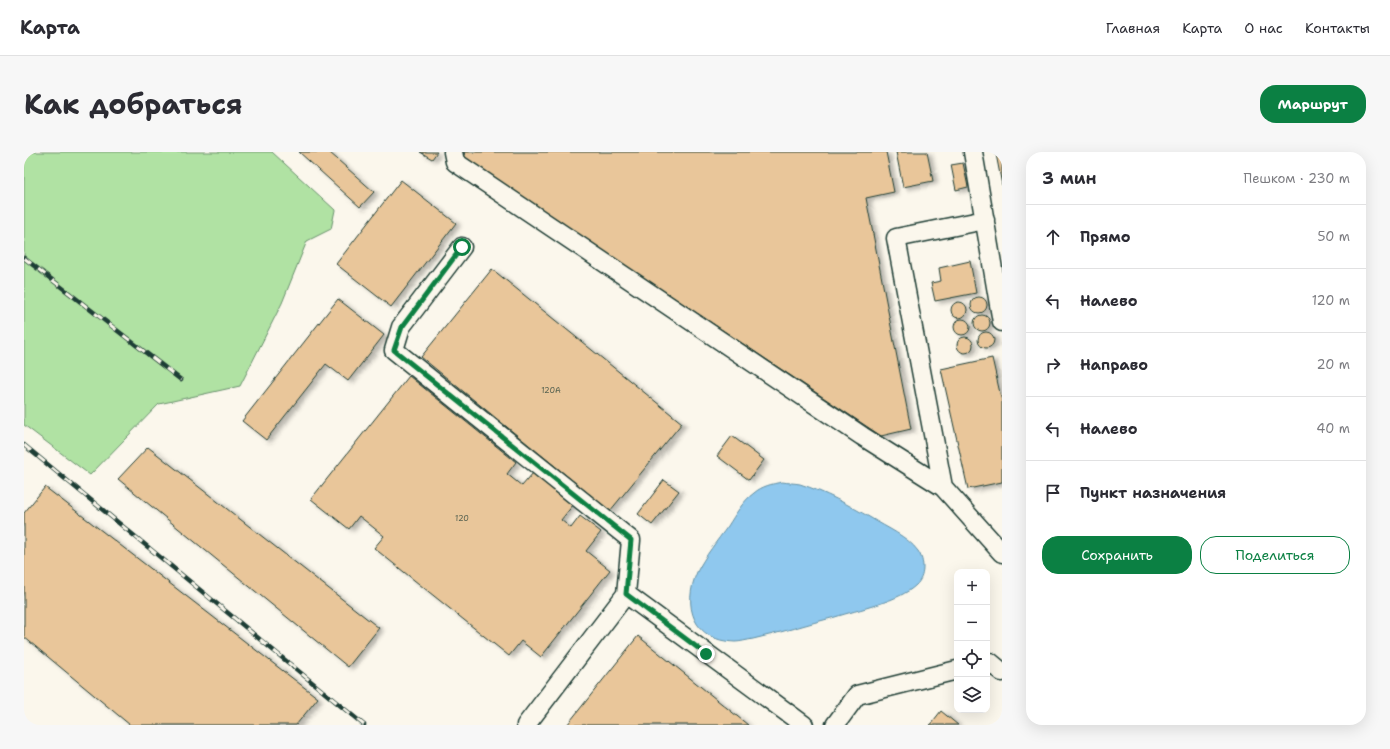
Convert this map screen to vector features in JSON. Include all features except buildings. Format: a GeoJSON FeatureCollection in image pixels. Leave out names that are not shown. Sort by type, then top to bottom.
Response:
{"type":"FeatureCollection","features":[{"type":"Feature","properties":{"kind":"lane"},"geometry":{"type":"LineString","coordinates":[[453,152],[455,162],[862,436],[943,487],[1002,552]]}},
{"type":"Feature","properties":{"kind":"lane"},"geometry":{"type":"LineString","coordinates":[[972,152],[1002,322]]}},
{"type":"Feature","properties":{"kind":"lane"},"geometry":{"type":"LineString","coordinates":[[943,487],[896,238],[985,220]]}},
{"type":"Feature","properties":{"kind":"lane"},"geometry":{"type":"LineString","coordinates":[[462,247],[402,327],[394,350],[631,540],[626,594],[526,725]]}},
{"type":"Feature","properties":{"kind":"lane"},"geometry":{"type":"LineString","coordinates":[[626,594],[804,725]]}},
{"type":"Feature","properties":{"kind":"lane"},"geometry":{"type":"LineString","coordinates":[[990,662],[1002,672]]}},
{"type":"Feature","properties":{"kind":"lane"},"geometry":{"type":"LineString","coordinates":[[835,725],[857,695],[954,671]]}},
{"type":"Feature","properties":{"kind":"green space"},"geometry":{"type":"Polygon","coordinates":[[[24,152],[272,152],[335,210],[331,229],[307,241],[282,303],[240,386],[159,404],[90,475],[24,425],[24,152]]]}},
{"type":"Feature","properties":{"kind":"water"},"geometry":{"type":"Polygon","coordinates":[[[782,482],[800,484],[828,495],[854,508],[903,537],[918,551],[922,559],[923,569],[919,582],[909,591],[900,596],[866,608],[753,639],[735,642],[721,640],[709,635],[701,628],[691,609],[691,597],[697,572],[707,554],[746,500],[760,489],[782,482]]]}},
{"type":"Feature","properties":{"kind":"railway"},"geometry":{"type":"LineString","coordinates":[[24,258],[181,380]]}},
{"type":"Feature","properties":{"kind":"railway"},"geometry":{"type":"LineString","coordinates":[[24,445],[364,725]]}},
{"type":"Feature","properties":{"kind":"route"},"geometry":{"type":"LineString","coordinates":[[462,247],[402,327],[394,350],[631,540],[626,594],[706,654]]}}]}
